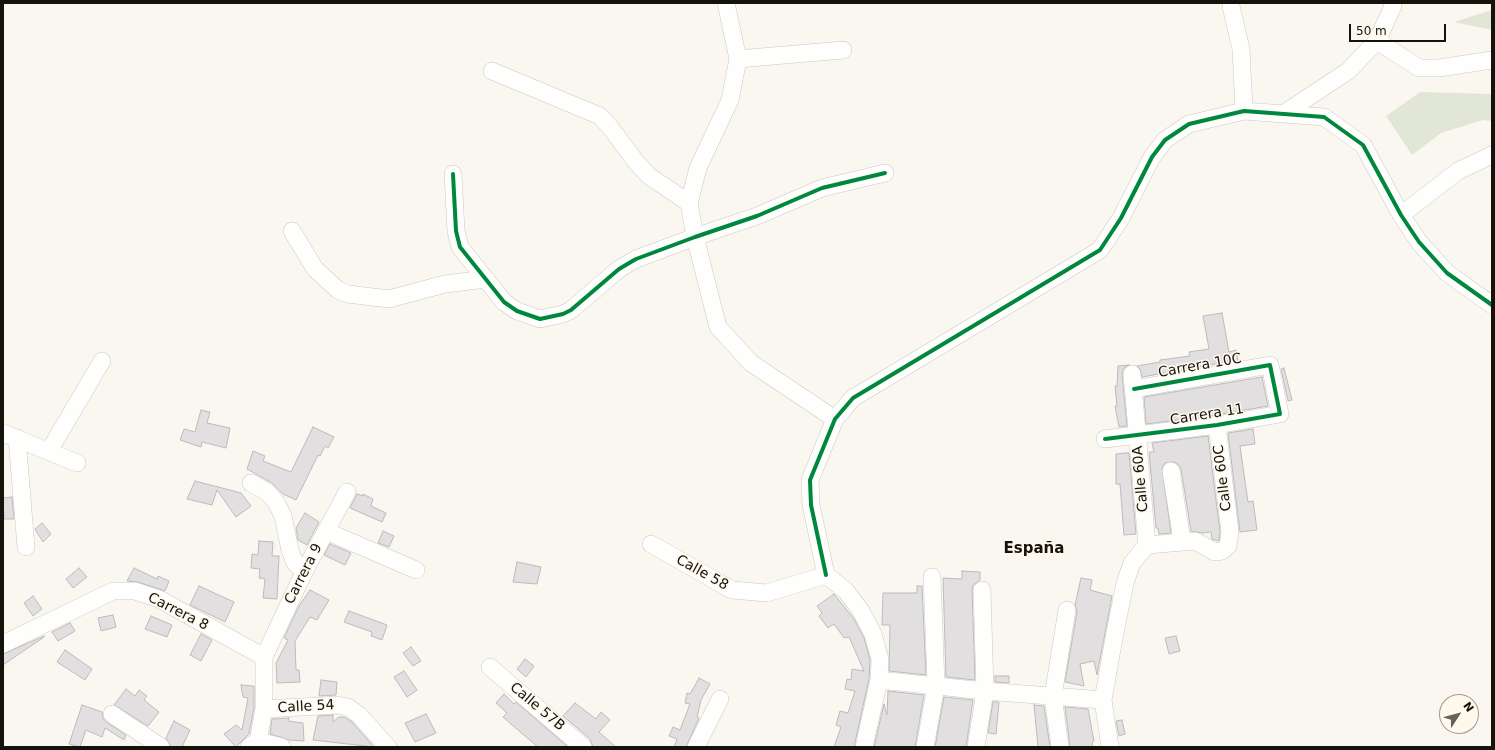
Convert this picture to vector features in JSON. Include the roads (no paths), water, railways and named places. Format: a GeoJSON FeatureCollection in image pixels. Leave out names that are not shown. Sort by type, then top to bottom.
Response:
{"type":"FeatureCollection","features":[{"type":"Feature","properties":{"kind":"street"},"geometry":{"type":"LineString","coordinates":[[726,3],[738,59],[730,100],[698,168],[689,203],[695,237],[718,327],[751,364],[835,419]]}},
{"type":"Feature","properties":{"kind":"street"},"geometry":{"type":"LineString","coordinates":[[1283,114],[1348,71],[1377,41],[1396,4]]}},
{"type":"Feature","properties":{"kind":"street"},"geometry":{"type":"LineString","coordinates":[[1231,6],[1241,50],[1244,111]]}},
{"type":"Feature","properties":{"kind":"street"},"geometry":{"type":"LineString","coordinates":[[1377,41],[1419,68],[1439,68],[1492,60]]}},
{"type":"Feature","properties":{"kind":"street"},"geometry":{"type":"LineString","coordinates":[[738,59],[843,50]]}},
{"type":"Feature","properties":{"kind":"street"},"geometry":{"type":"LineString","coordinates":[[492,71],[600,116],[636,162],[649,176],[689,203]]}},
{"type":"Feature","properties":{"kind":"street"},"geometry":{"type":"LineString","coordinates":[[864,747],[879,680],[880,659],[873,634],[861,611],[846,591],[826,575],[810,505],[810,480],[835,419],[853,398],[1100,250],[1121,218],[1152,157],[1165,140],[1189,124],[1244,111],[1324,117],[1363,145],[1402,215],[1419,242],[1447,273],[1492,305]]}},
{"type":"Feature","properties":{"kind":"street"},"geometry":{"type":"LineString","coordinates":[[1402,215],[1458,171],[1492,155]]}},
{"type":"Feature","properties":{"kind":"street"},"geometry":{"type":"LineString","coordinates":[[453,174],[457,240],[460,247],[504,302],[517,311],[540,319],[563,314],[571,310],[619,270],[636,259],[757,216],[822,188],[885,173]]}},
{"type":"Feature","properties":{"kind":"street"},"geometry":{"type":"LineString","coordinates":[[292,231],[315,269],[338,290],[348,294],[389,299],[445,284],[486,279]]}},
{"type":"Feature","properties":{"kind":"street"},"geometry":{"type":"LineString","coordinates":[[49,452],[102,361]]}},
{"type":"Feature","properties":{"kind":"street","name":"Carrera 10C"},"geometry":{"type":"LineString","coordinates":[[1133,382],[1270,365],[1280,414]]}},
{"type":"Feature","properties":{"kind":"street","name":"Calle 60A"},"geometry":{"type":"LineString","coordinates":[[1133,382],[1147,545]]}},
{"type":"Feature","properties":{"kind":"street","name":"Carrera 11"},"geometry":{"type":"LineString","coordinates":[[1105,439],[1217,425],[1280,414]]}},
{"type":"Feature","properties":{"kind":"street","name":"Calle 60C"},"geometry":{"type":"LineString","coordinates":[[1182,541],[1195,541],[1215,552],[1222,551],[1228,546],[1230,532],[1217,425]]}},
{"type":"Feature","properties":{"kind":"street"},"geometry":{"type":"LineString","coordinates":[[10,436],[77,462]]}},
{"type":"Feature","properties":{"kind":"street"},"geometry":{"type":"LineString","coordinates":[[10,436],[26,547]]}},
{"type":"Feature","properties":{"kind":"street"},"geometry":{"type":"LineString","coordinates":[[1110,747],[1103,700],[1124,583],[1132,563],[1147,545],[1182,541],[1171,471]]}},
{"type":"Feature","properties":{"kind":"street"},"geometry":{"type":"LineString","coordinates":[[251,483],[267,492],[280,509],[284,516],[290,550],[295,563],[304,572]]}},
{"type":"Feature","properties":{"kind":"street","name":"Carrera 9"},"geometry":{"type":"LineString","coordinates":[[264,657],[304,572],[347,492]]}},
{"type":"Feature","properties":{"kind":"street"},"geometry":{"type":"LineString","coordinates":[[326,531],[416,570]]}},
{"type":"Feature","properties":{"kind":"street","name":"Calle 58"},"geometry":{"type":"LineString","coordinates":[[651,544],[732,590],[767,593],[826,575]]}},
{"type":"Feature","properties":{"kind":"street"},"geometry":{"type":"LineString","coordinates":[[925,747],[936,686],[932,577]]}},
{"type":"Feature","properties":{"kind":"street"},"geometry":{"type":"LineString","coordinates":[[976,747],[984,691],[982,590]]}},
{"type":"Feature","properties":{"kind":"street","name":"Carrera 8"},"geometry":{"type":"LineString","coordinates":[[3,644],[113,591],[135,591],[159,599],[264,657]]}},
{"type":"Feature","properties":{"kind":"street"},"geometry":{"type":"LineString","coordinates":[[1060,747],[1053,696],[1067,610]]}},
{"type":"Feature","properties":{"kind":"street"},"geometry":{"type":"LineString","coordinates":[[264,657],[264,709],[253,744],[282,747]]}},
{"type":"Feature","properties":{"kind":"street","name":"Calle 57B"},"geometry":{"type":"LineString","coordinates":[[490,667],[583,747]]}},
{"type":"Feature","properties":{"kind":"street"},"geometry":{"type":"LineString","coordinates":[[879,680],[984,691],[1103,700]]}},
{"type":"Feature","properties":{"kind":"street"},"geometry":{"type":"LineString","coordinates":[[696,747],[720,699]]}},
{"type":"Feature","properties":{"kind":"street","name":"Calle 54"},"geometry":{"type":"LineString","coordinates":[[264,709],[337,705],[348,707],[359,715],[388,747]]}},
{"type":"Feature","properties":{"kind":"street"},"geometry":{"type":"LineString","coordinates":[[112,714],[161,747]]}},
{"type":"Feature","properties":{"kind":"district","name":"España"},"geometry":{"type":"Point","coordinates":[1034,549]}}]}
